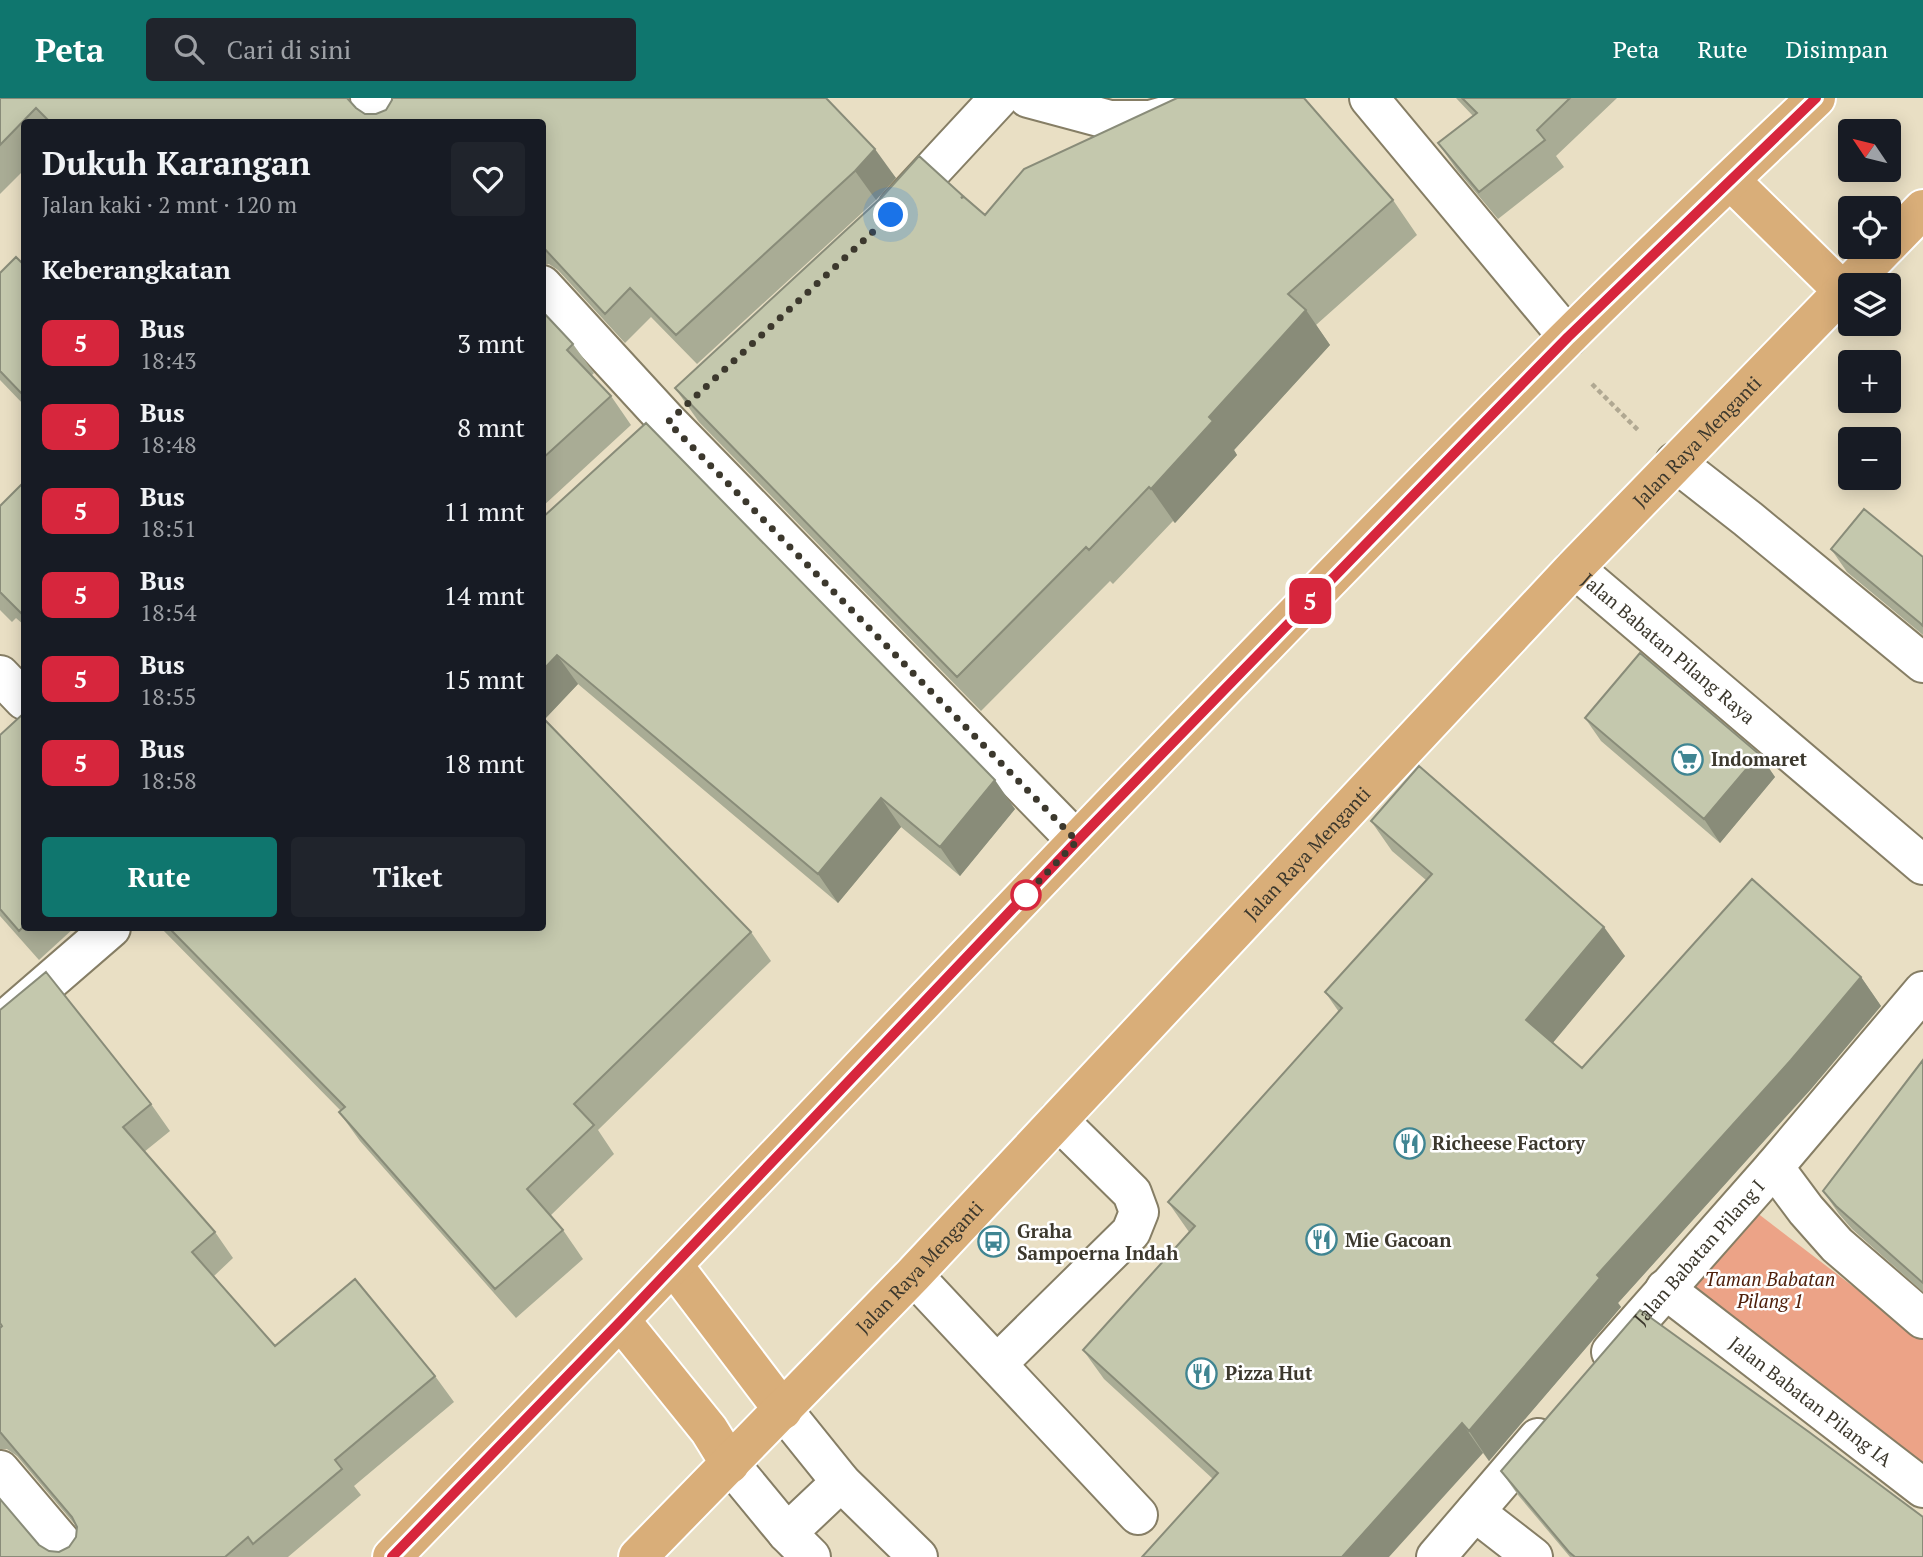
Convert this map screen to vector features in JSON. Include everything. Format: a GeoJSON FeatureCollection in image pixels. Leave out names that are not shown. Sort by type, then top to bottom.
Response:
{"type":"FeatureCollection","features":[{"type":"Feature","properties":{"kind":"main road"},"geometry":{"type":"LineString","coordinates":[[392,1557],[621,1321],[1077,841],[1568,337],[1816,98]]}},
{"type":"Feature","properties":{"kind":"main road"},"geometry":{"type":"LineString","coordinates":[[1731,181],[1838,286]]}},
{"type":"Feature","properties":{"kind":"main road","name":"Jalan Raya Menganti"},"geometry":{"type":"LineString","coordinates":[[1901,232],[1923,209]]}},
{"type":"Feature","properties":{"kind":"main road","name":"Jalan Raya Menganti"},"geometry":{"type":"LineString","coordinates":[[1861,273],[1874,259]]}},
{"type":"Feature","properties":{"kind":"main road","name":"Jalan Raya Menganti"},"geometry":{"type":"LineString","coordinates":[[638,1557],[730,1464],[773,1397],[914,1275],[1574,568],[1838,296]]}},
{"type":"Feature","properties":{"kind":"main road"},"geometry":{"type":"LineString","coordinates":[[673,1265],[773,1397]]}},
{"type":"Feature","properties":{"kind":"main road"},"geometry":{"type":"LineString","coordinates":[[621,1321],[709,1430],[730,1464]]}},
{"type":"Feature","properties":{"kind":"street"},"geometry":{"type":"LineString","coordinates":[[370,98],[390,119]]}},
{"type":"Feature","properties":{"kind":"street"},"geometry":{"type":"LineString","coordinates":[[870,233],[999,98]]}},
{"type":"Feature","properties":{"kind":"street"},"geometry":{"type":"LineString","coordinates":[[1028,98],[1110,120],[1150,120],[1230,98]]}},
{"type":"Feature","properties":{"kind":"street"},"geometry":{"type":"LineString","coordinates":[[1369,98],[1568,337]]}},
{"type":"Feature","properties":{"kind":"street"},"geometry":{"type":"LineString","coordinates":[[546,289],[679,412],[1077,841]]}},
{"type":"Feature","properties":{"kind":"street"},"geometry":{"type":"LineString","coordinates":[[639,449],[679,412]]}},
{"type":"Feature","properties":{"kind":"street"},"geometry":{"type":"LineString","coordinates":[[1675,462],[1923,663]]}},
{"type":"Feature","properties":{"kind":"street","name":"Jalan Babatan Pilang Raya"},"geometry":{"type":"LineString","coordinates":[[1574,568],[1923,865]]}},
{"type":"Feature","properties":{"kind":"street"},"geometry":{"type":"LineString","coordinates":[[0,674],[21,697]]}},
{"type":"Feature","properties":{"kind":"street"},"geometry":{"type":"LineString","coordinates":[[0,1024],[108,931]]}},
{"type":"Feature","properties":{"kind":"street","name":"Jalan Babatan Pilang I"},"geometry":{"type":"LineString","coordinates":[[1592,1374],[1774,1167],[1923,991]]}},
{"type":"Feature","properties":{"kind":"street"},"geometry":{"type":"LineString","coordinates":[[997,1364],[1131,1232],[1139,1212],[1132,1193],[1058,1119]]}},
{"type":"Feature","properties":{"kind":"street"},"geometry":{"type":"LineString","coordinates":[[1774,1167],[1806,1210],[1837,1245],[1923,1319]]}},
{"type":"Feature","properties":{"kind":"street"},"geometry":{"type":"LineString","coordinates":[[914,1275],[1138,1515]]}},
{"type":"Feature","properties":{"kind":"street","name":"Jalan Babatan Pilang IA"},"geometry":{"type":"LineString","coordinates":[[1665,1289],[1923,1488]]}},
{"type":"Feature","properties":{"kind":"street"},"geometry":{"type":"LineString","coordinates":[[773,1397],[841,1482],[918,1557]]}},
{"type":"Feature","properties":{"kind":"street"},"geometry":{"type":"LineString","coordinates":[[1436,1557],[1556,1417]]}},
{"type":"Feature","properties":{"kind":"street"},"geometry":{"type":"LineString","coordinates":[[730,1464],[799,1545],[841,1482]]}},
{"type":"Feature","properties":{"kind":"street"},"geometry":{"type":"LineString","coordinates":[[0,1470],[74,1557]]}},
{"type":"Feature","properties":{"kind":"street"},"geometry":{"type":"LineString","coordinates":[[1475,1512],[1533,1557]]}},
{"type":"Feature","properties":{"kind":"path"},"geometry":{"type":"LineString","coordinates":[[1584,376],[1643,435]]}},
{"type":"Feature","properties":{"kind":"green space","name":"Taman Babatan Pilang 1"},"geometry":{"type":"Polygon","coordinates":[[[1752,1209],[1923,1340],[1923,1473],[1686,1293],[1752,1209]]]}},
{"type":"Feature","properties":{"kind":"building"},"geometry":{"type":"Polygon","coordinates":[[[0,98],[347,98],[365,114],[376,114],[386,110],[392,98],[826,98],[875,149],[855,171],[676,335],[630,288],[605,314],[546,250],[546,119],[47,119],[36,108],[25,119],[21,119],[21,123],[0,145],[0,98]]]}},
{"type":"Feature","properties":{"kind":"building"},"geometry":{"type":"Polygon","coordinates":[[[1177,98],[1304,98],[1393,200],[1288,294],[1306,310],[1209,417],[1213,421],[1151,489],[1149,487],[1089,550],[1086,547],[957,677],[675,388],[882,197],[919,156],[963,196],[961,198],[964,197],[985,215],[1024,169],[1177,98]]]}},
{"type":"Feature","properties":{"kind":"building"},"geometry":{"type":"Polygon","coordinates":[[[1462,98],[1570,98],[1537,130],[1545,140],[1479,192],[1438,143],[1477,113],[1462,98]]]}},
{"type":"Feature","properties":{"kind":"building"},"geometry":{"type":"Polygon","coordinates":[[[16,257],[21,262],[21,393],[0,371],[0,273],[16,257]]]}},
{"type":"Feature","properties":{"kind":"building"},"geometry":{"type":"Polygon","coordinates":[[[546,315],[573,344],[567,350],[611,396],[546,455],[546,315]]]}},
{"type":"Feature","properties":{"kind":"building"},"geometry":{"type":"Polygon","coordinates":[[[646,423],[995,780],[940,847],[881,798],[818,874],[557,655],[546,667],[546,514],[646,423]]]}},
{"type":"Feature","properties":{"kind":"building"},"geometry":{"type":"Polygon","coordinates":[[[21,485],[21,613],[0,592],[0,506],[21,485]]]}},
{"type":"Feature","properties":{"kind":"building"},"geometry":{"type":"Polygon","coordinates":[[[1864,509],[1923,557],[1923,626],[1831,549],[1864,509]]]}},
{"type":"Feature","properties":{"kind":"building","name":"Indomaret"},"geometry":{"type":"Polygon","coordinates":[[[1640,653],[1759,754],[1704,819],[1585,718],[1640,653]]]}},
{"type":"Feature","properties":{"kind":"building"},"geometry":{"type":"Polygon","coordinates":[[[21,716],[19,931],[0,909],[0,735],[21,716]]]}},
{"type":"Feature","properties":{"kind":"building"},"geometry":{"type":"Polygon","coordinates":[[[546,721],[751,932],[574,1104],[594,1125],[527,1189],[563,1230],[495,1289],[339,1112],[345,1107],[172,931],[546,931],[546,721]]]}},
{"type":"Feature","properties":{"kind":"building"},"geometry":{"type":"Polygon","coordinates":[[[1419,766],[1604,927],[1526,1020],[1582,1068],[1752,879],[1861,977],[1791,1060],[1597,1275],[1600,1278],[1469,1431],[1462,1423],[1342,1557],[1142,1557],[1218,1473],[1083,1350],[1195,1226],[1168,1202],[1342,1008],[1325,992],[1432,874],[1371,821],[1419,766]]]}},
{"type":"Feature","properties":{"kind":"building"},"geometry":{"type":"Polygon","coordinates":[[[46,972],[151,1104],[123,1127],[215,1232],[192,1252],[275,1346],[355,1279],[435,1376],[335,1460],[342,1469],[253,1544],[248,1537],[225,1557],[0,1557],[0,1499],[39,1545],[49,1551],[59,1552],[69,1547],[76,1537],[77,1527],[72,1517],[0,1432],[0,1010],[46,972]]]}},
{"type":"Feature","properties":{"kind":"building"},"geometry":{"type":"Polygon","coordinates":[[[1923,1060],[1923,1283],[1836,1206],[1823,1191],[1923,1060]]]}},
{"type":"Feature","properties":{"kind":"building"},"geometry":{"type":"Polygon","coordinates":[[[1640,1310],[1923,1517],[1923,1557],[1575,1557],[1569,1552],[1501,1471],[1640,1310]]]}},
{"type":"Feature","properties":{"kind":"bus line","name":"5"},"geometry":{"type":"LineString","coordinates":[[392,1557],[621,1321],[1077,841],[1475,432],[1568,337],[1816,98]]}},
{"type":"Feature","properties":{"kind":"place","name":"Indomaret"},"geometry":{"type":"Point","coordinates":[1688,759]}},
{"type":"Feature","properties":{"kind":"place","name":"Richeese Factory"},"geometry":{"type":"Point","coordinates":[1409,1143]}},
{"type":"Feature","properties":{"kind":"place","name":"Mie Gacoan"},"geometry":{"type":"Point","coordinates":[1322,1240]}},
{"type":"Feature","properties":{"kind":"place","name":"Graha Sampoerna Indah"},"geometry":{"type":"Point","coordinates":[994,1242]}},
{"type":"Feature","properties":{"kind":"place","name":"Pizza Hut"},"geometry":{"type":"Point","coordinates":[1202,1373]}},
{"type":"Feature","properties":{"kind":"route"},"geometry":{"type":"LineString","coordinates":[[891,215],[668,422],[1077,841],[1019,902],[1026,895]]}}]}
